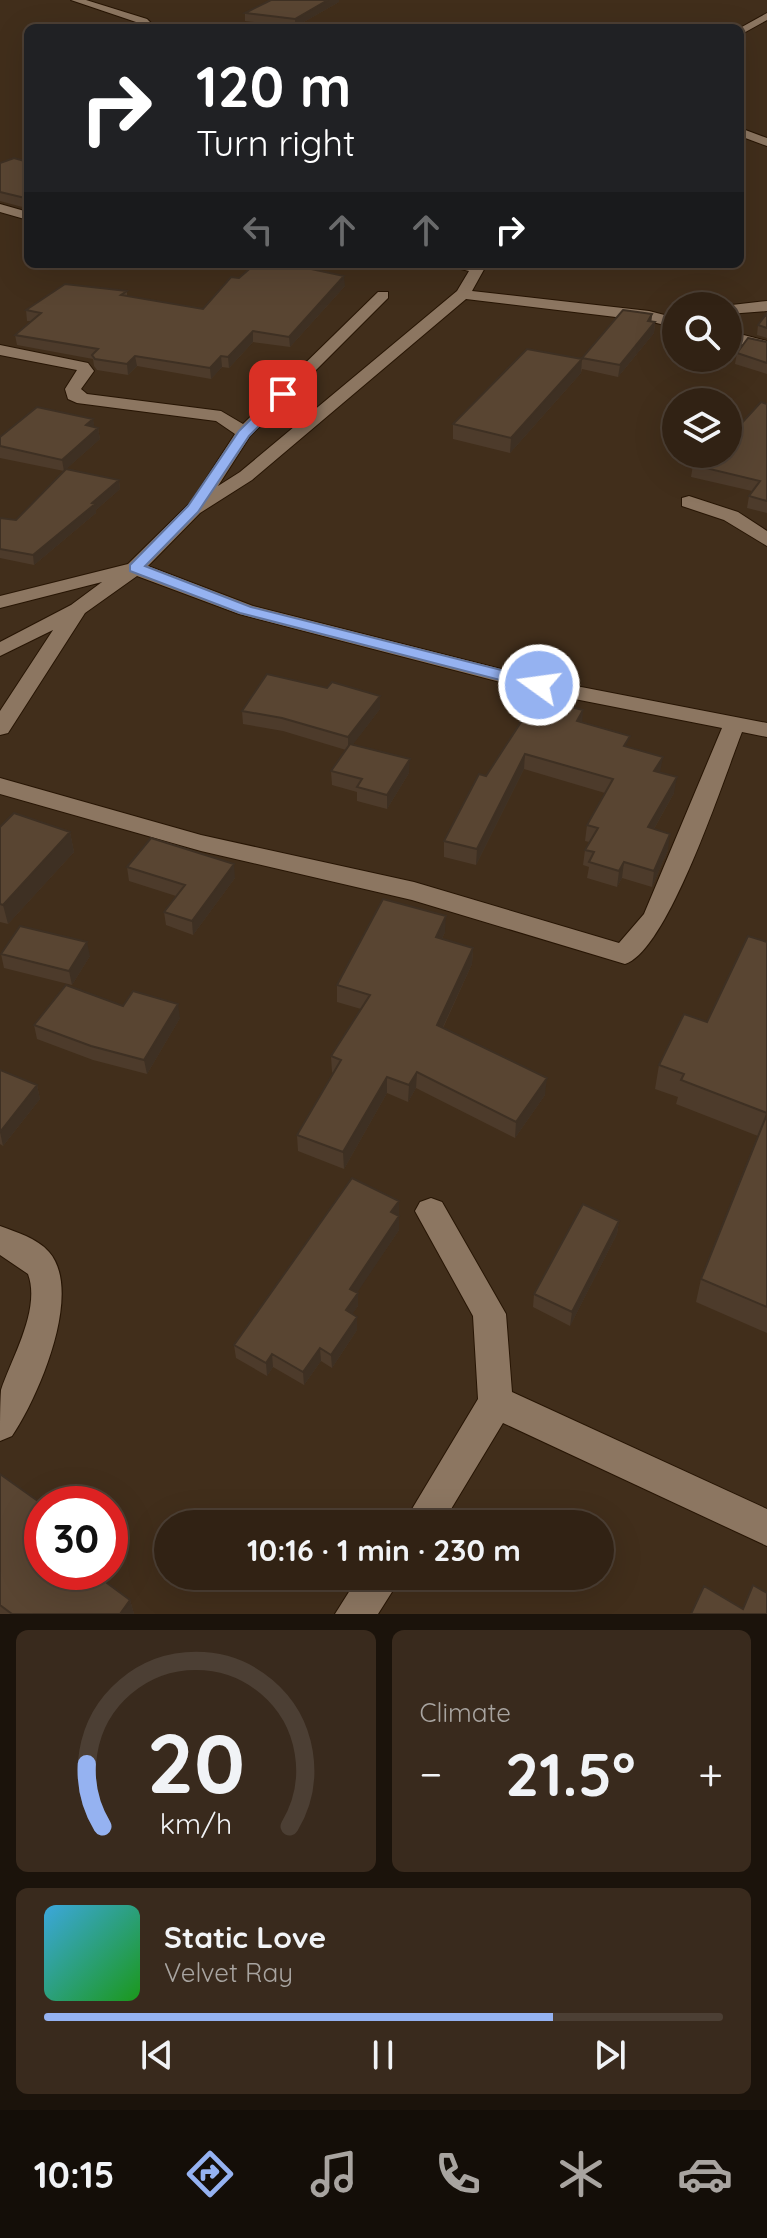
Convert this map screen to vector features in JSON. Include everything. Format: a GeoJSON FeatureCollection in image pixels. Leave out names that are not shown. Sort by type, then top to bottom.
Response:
{"type":"FeatureCollection","features":[{"type":"Feature","properties":{"kind":"street"},"geometry":{"type":"LineString","coordinates":[[76,0],[147,24]]}},
{"type":"Feature","properties":{"kind":"street"},"geometry":{"type":"LineString","coordinates":[[744,30],[767,16]]}},
{"type":"Feature","properties":{"kind":"street"},"geometry":{"type":"LineString","coordinates":[[744,133],[767,142]]}},
{"type":"Feature","properties":{"kind":"street"},"geometry":{"type":"LineString","coordinates":[[0,208],[24,215]]}},
{"type":"Feature","properties":{"kind":"street"},"geometry":{"type":"LineString","coordinates":[[193,509],[246,476],[463,294],[477,268]]}},
{"type":"Feature","properties":{"kind":"street"},"geometry":{"type":"LineString","coordinates":[[463,294],[662,319]]}},
{"type":"Feature","properties":{"kind":"street"},"geometry":{"type":"LineString","coordinates":[[0,650],[78,609],[135,568],[193,509],[244,433],[383,295]]}},
{"type":"Feature","properties":{"kind":"street"},"geometry":{"type":"LineString","coordinates":[[742,308],[767,306]]}},
{"type":"Feature","properties":{"kind":"street"},"geometry":{"type":"LineString","coordinates":[[649,316],[662,315]]}},
{"type":"Feature","properties":{"kind":"street"},"geometry":{"type":"LineString","coordinates":[[742,340],[767,346]]}},
{"type":"Feature","properties":{"kind":"street"},"geometry":{"type":"LineString","coordinates":[[0,350],[82,366],[86,371],[73,389],[74,395],[83,399],[221,416],[244,433]]}},
{"type":"Feature","properties":{"kind":"street"},"geometry":{"type":"LineString","coordinates":[[689,502],[731,516],[767,540]]}},
{"type":"Feature","properties":{"kind":"street"},"geometry":{"type":"LineString","coordinates":[[0,602],[135,568],[246,610],[539,685],[767,730]]}},
{"type":"Feature","properties":{"kind":"street"},"geometry":{"type":"LineString","coordinates":[[0,728],[78,609]]}},
{"type":"Feature","properties":{"kind":"street"},"geometry":{"type":"LineString","coordinates":[[0,786],[201,843],[414,891],[625,954],[655,918],[734,725]]}},
{"type":"Feature","properties":{"kind":"street"},"geometry":{"type":"LineString","coordinates":[[430,1510],[496,1402],[489,1314],[431,1211]]}},
{"type":"Feature","properties":{"kind":"street"},"geometry":{"type":"LineString","coordinates":[[0,1240],[27,1251],[40,1263],[47,1280],[44,1308],[20,1390],[0,1424]]}},
{"type":"Feature","properties":{"kind":"street"},"geometry":{"type":"LineString","coordinates":[[496,1402],[767,1528]]}},
{"type":"Feature","properties":{"kind":"street"},"geometry":{"type":"LineString","coordinates":[[354,1614],[372,1590]]}},
{"type":"Feature","properties":{"kind":"building"},"geometry":{"type":"Polygon","coordinates":[[[271,0],[328,0],[295,19],[245,13],[271,0]]]}},
{"type":"Feature","properties":{"kind":"building"},"geometry":{"type":"Polygon","coordinates":[[[14,158],[24,161],[24,198],[0,192],[0,163],[14,158]]]}},
{"type":"Feature","properties":{"kind":"building"},"geometry":{"type":"Polygon","coordinates":[[[250,268],[307,268],[344,276],[289,337],[253,331],[228,357],[221,356],[210,368],[135,356],[127,364],[95,359],[92,355],[98,349],[15,335],[41,313],[26,310],[65,284],[127,291],[121,295],[203,309],[231,277],[239,278],[250,268]]]}},
{"type":"Feature","properties":{"kind":"building"},"geometry":{"type":"Polygon","coordinates":[[[623,310],[652,314],[648,321],[655,322],[620,365],[582,358],[623,310]]]}},
{"type":"Feature","properties":{"kind":"building"},"geometry":{"type":"Polygon","coordinates":[[[767,313],[767,328],[758,325],[767,313]]]}},
{"type":"Feature","properties":{"kind":"building"},"geometry":{"type":"Polygon","coordinates":[[[748,338],[767,342],[767,363],[742,355],[742,346],[748,338]]]}},
{"type":"Feature","properties":{"kind":"building"},"geometry":{"type":"Polygon","coordinates":[[[527,349],[582,359],[511,438],[453,424],[527,349]]]}},
{"type":"Feature","properties":{"kind":"building"},"geometry":{"type":"Polygon","coordinates":[[[761,402],[767,404],[767,501],[749,496],[760,481],[706,468],[742,468],[742,423],[761,402]]]}},
{"type":"Feature","properties":{"kind":"building"},"geometry":{"type":"Polygon","coordinates":[[[37,407],[93,419],[86,425],[98,428],[62,460],[0,446],[0,437],[37,407]]]}},
{"type":"Feature","properties":{"kind":"building"},"geometry":{"type":"Polygon","coordinates":[[[66,469],[119,480],[33,555],[0,549],[0,518],[16,520],[66,469]]]}},
{"type":"Feature","properties":{"kind":"building"},"geometry":{"type":"Polygon","coordinates":[[[267,674],[327,688],[332,682],[380,696],[348,737],[282,718],[242,711],[267,674]]]}},
{"type":"Feature","properties":{"kind":"building"},"geometry":{"type":"Polygon","coordinates":[[[534,702],[548,706],[551,702],[583,710],[577,721],[630,736],[624,746],[663,757],[654,771],[677,777],[648,827],[670,834],[654,871],[624,862],[619,871],[589,862],[594,852],[585,850],[598,828],[587,825],[613,779],[525,754],[477,849],[444,841],[479,774],[486,776],[534,702]]]}},
{"type":"Feature","properties":{"kind":"building"},"geometry":{"type":"Polygon","coordinates":[[[350,744],[410,759],[387,795],[357,787],[362,779],[331,771],[350,744]]]}},
{"type":"Feature","properties":{"kind":"building"},"geometry":{"type":"Polygon","coordinates":[[[14,813],[70,832],[3,905],[0,904],[0,827],[14,813]]]}},
{"type":"Feature","properties":{"kind":"building"},"geometry":{"type":"Polygon","coordinates":[[[151,838],[234,864],[192,921],[164,912],[185,885],[127,867],[151,838]]]}},
{"type":"Feature","properties":{"kind":"building"},"geometry":{"type":"Polygon","coordinates":[[[383,899],[446,916],[436,937],[473,948],[437,1025],[547,1078],[516,1122],[417,1072],[409,1085],[387,1077],[343,1152],[297,1135],[341,1060],[331,1056],[370,995],[337,985],[383,899]]]}},
{"type":"Feature","properties":{"kind":"building"},"geometry":{"type":"Polygon","coordinates":[[[20,926],[87,942],[69,971],[1,954],[20,926]]]}},
{"type":"Feature","properties":{"kind":"building"},"geometry":{"type":"Polygon","coordinates":[[[748,936],[767,942],[767,1113],[681,1080],[684,1074],[659,1065],[684,1014],[707,1022],[748,936]]]}},
{"type":"Feature","properties":{"kind":"building"},"geometry":{"type":"Polygon","coordinates":[[[66,985],[123,1006],[133,991],[178,1004],[144,1060],[91,1046],[34,1025],[66,985]]]}},
{"type":"Feature","properties":{"kind":"building"},"geometry":{"type":"Polygon","coordinates":[[[0,1070],[37,1085],[0,1132],[0,1070]]]}},
{"type":"Feature","properties":{"kind":"building"},"geometry":{"type":"Polygon","coordinates":[[[767,1114],[767,1307],[701,1279],[767,1114]]]}},
{"type":"Feature","properties":{"kind":"building"},"geometry":{"type":"Polygon","coordinates":[[[352,1178],[399,1201],[391,1212],[399,1216],[350,1289],[358,1293],[346,1310],[357,1317],[331,1355],[320,1348],[303,1372],[272,1354],[266,1363],[234,1345],[352,1178]]]}},
{"type":"Feature","properties":{"kind":"building"},"geometry":{"type":"Polygon","coordinates":[[[583,1204],[619,1221],[572,1312],[534,1294],[583,1204]]]}},
{"type":"Feature","properties":{"kind":"building"},"geometry":{"type":"Polygon","coordinates":[[[0,1474],[24,1491],[24,1590],[116,1590],[130,1600],[120,1614],[12,1614],[0,1605],[0,1474]]]}},
{"type":"Feature","properties":{"kind":"building"},"geometry":{"type":"Polygon","coordinates":[[[753,1585],[767,1593],[767,1614],[691,1614],[704,1586],[743,1609],[753,1585]]]}},
{"type":"Feature","properties":{"kind":"route"},"geometry":{"type":"LineString","coordinates":[[283,394],[244,433],[193,509],[135,568],[246,610],[539,685]]}}]}
